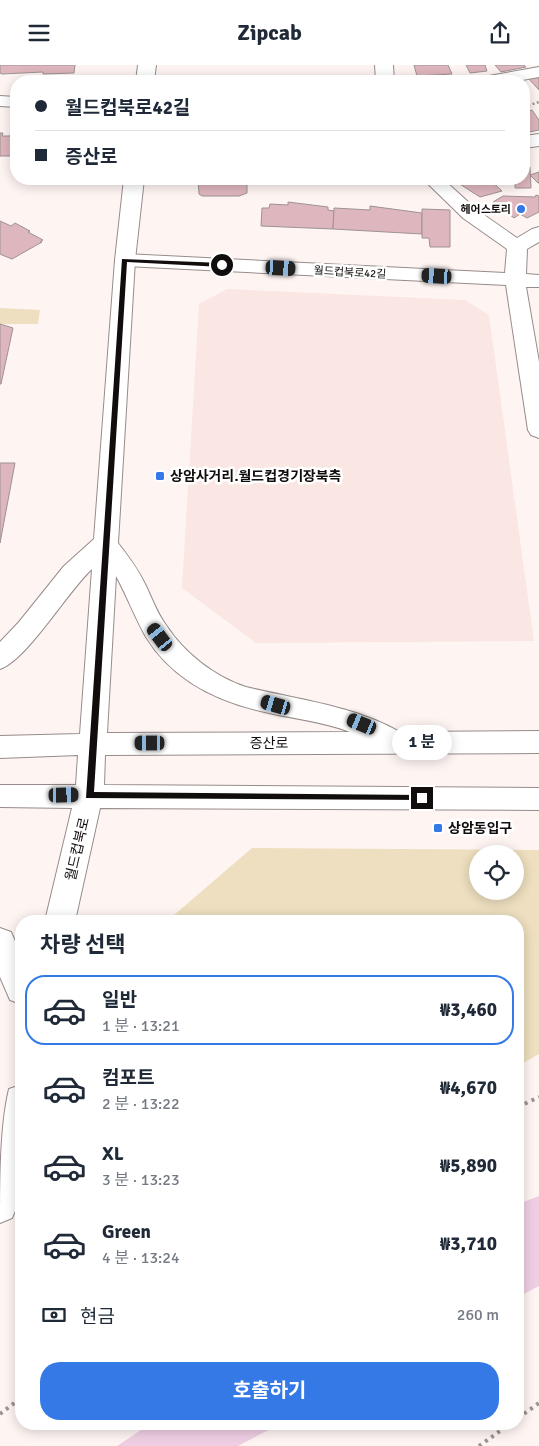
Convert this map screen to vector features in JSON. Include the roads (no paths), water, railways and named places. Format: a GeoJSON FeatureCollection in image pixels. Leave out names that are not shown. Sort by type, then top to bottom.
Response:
{"type":"FeatureCollection","features":[{"type":"Feature","properties":{"kind":"main road"},"geometry":{"type":"LineString","coordinates":[[522,75],[539,72]]}},
{"type":"Feature","properties":{"kind":"main road","name":"월드컵북로"},"geometry":{"type":"LineString","coordinates":[[61,915],[89,795],[94,743],[124,260],[133,185]]}},
{"type":"Feature","properties":{"kind":"main road"},"geometry":{"type":"LineString","coordinates":[[439,185],[470,214],[517,247]]}},
{"type":"Feature","properties":{"kind":"main road"},"geometry":{"type":"LineString","coordinates":[[517,247],[539,233]]}},
{"type":"Feature","properties":{"kind":"main road"},"geometry":{"type":"LineString","coordinates":[[517,247],[515,280],[539,430]]}},
{"type":"Feature","properties":{"kind":"main road","name":"월드컵북로42길"},"geometry":{"type":"LineString","coordinates":[[124,260],[539,281]]}},
{"type":"Feature","properties":{"kind":"main road"},"geometry":{"type":"LineString","coordinates":[[0,659],[28,629],[73,572],[105,543],[127,573],[152,626],[168,648],[194,672],[223,689],[276,705],[348,718],[376,729],[396,743]]}},
{"type":"Feature","properties":{"kind":"main road","name":"증산로"},"geometry":{"type":"LineString","coordinates":[[0,747],[94,743],[539,742]]}},
{"type":"Feature","properties":{"kind":"main road"},"geometry":{"type":"LineString","coordinates":[[0,796],[539,799]]}},
{"type":"Feature","properties":{"kind":"main road"},"geometry":{"type":"LineString","coordinates":[[0,941],[15,976]]}},
{"type":"Feature","properties":{"kind":"main road"},"geometry":{"type":"LineString","coordinates":[[0,1206],[15,1130]]}},
{"type":"Feature","properties":{"kind":"place","name":"헤어스토리"},"geometry":{"type":"Point","coordinates":[521,209]}},
{"type":"Feature","properties":{"kind":"place","name":"상암사거리.월드컵경기장북측"},"geometry":{"type":"Point","coordinates":[160,476]}},
{"type":"Feature","properties":{"kind":"place","name":"상암동입구"},"geometry":{"type":"Point","coordinates":[438,828]}}]}
